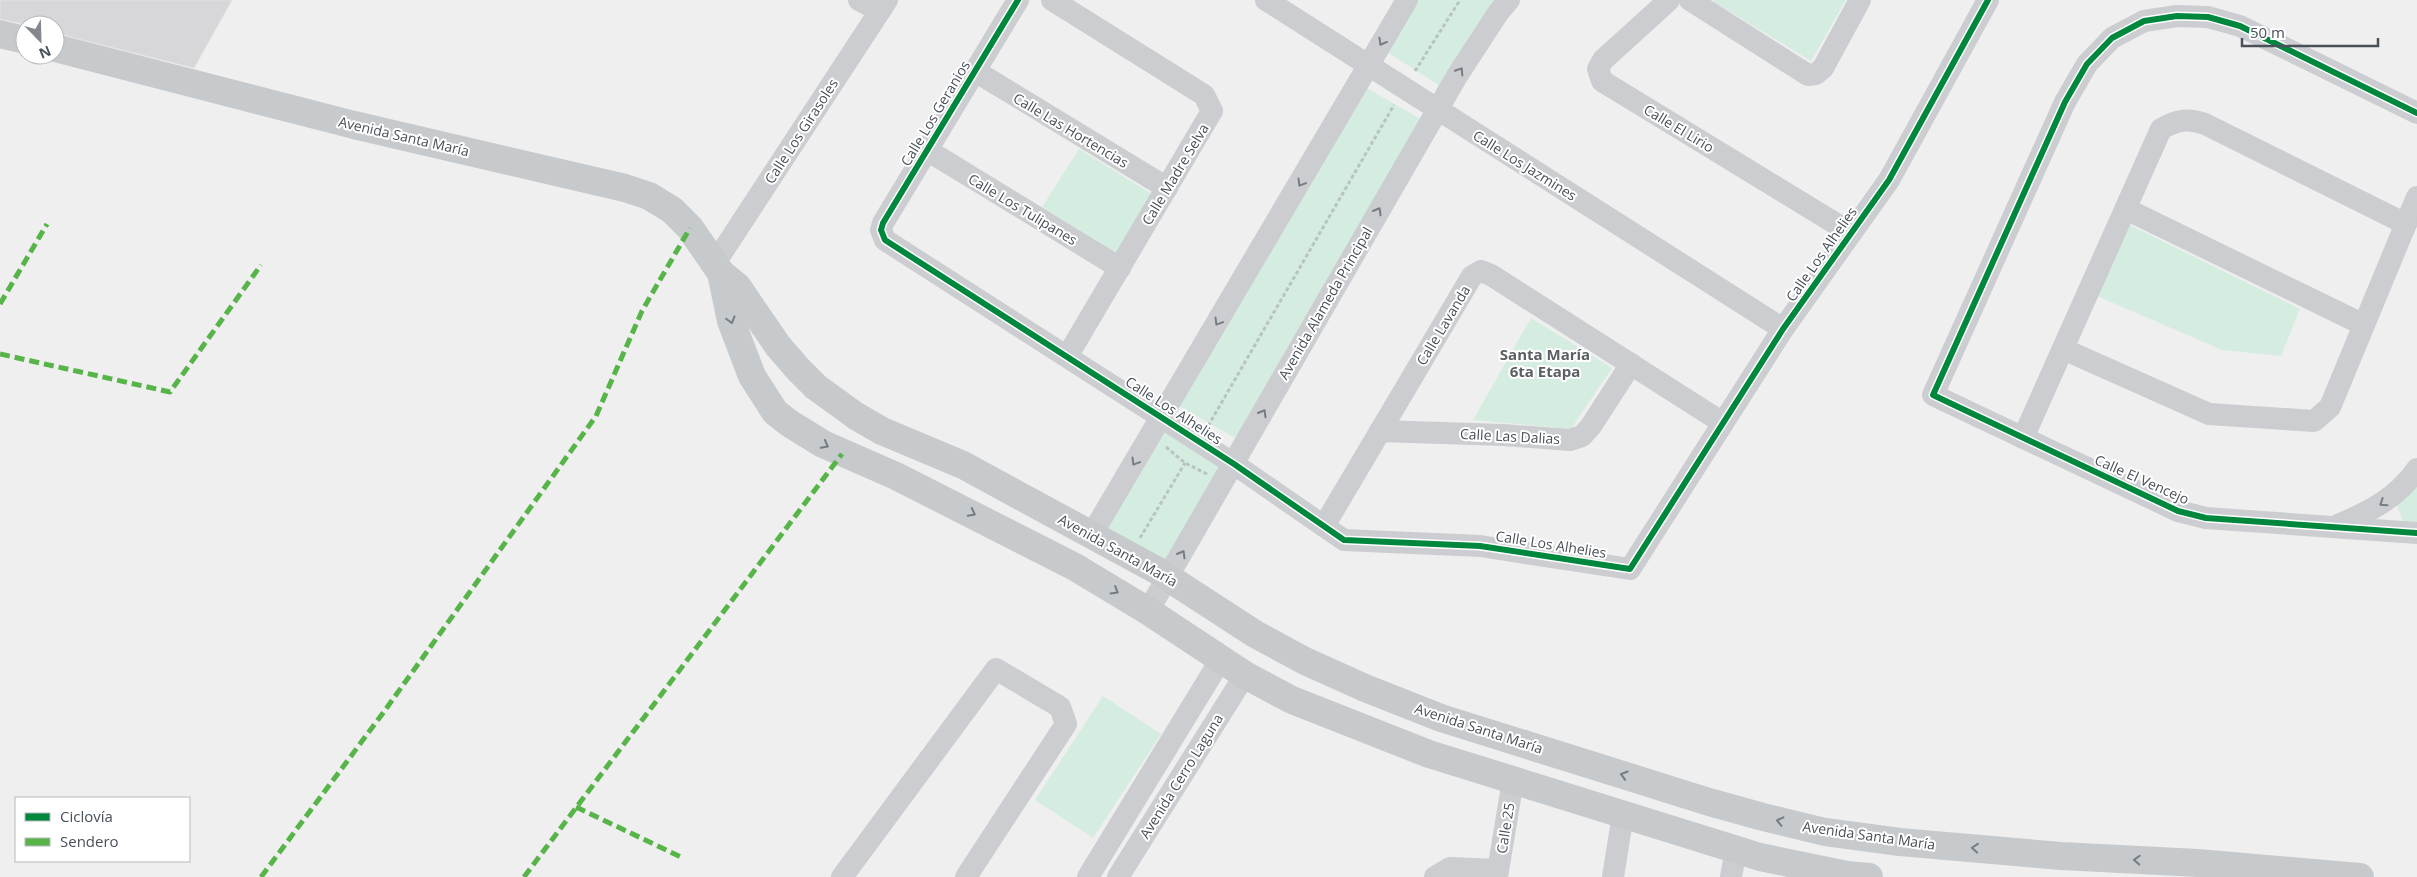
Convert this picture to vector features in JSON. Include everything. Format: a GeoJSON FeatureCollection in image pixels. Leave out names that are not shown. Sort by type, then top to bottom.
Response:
{"type":"FeatureCollection","features":[{"type":"Feature","properties":{"kind":"main road"},"geometry":{"type":"LineString","coordinates":[[0,34],[15,38]]}},
{"type":"Feature","properties":{"kind":"main road","name":"Avenida Santa María"},"geometry":{"type":"LineString","coordinates":[[65,51],[354,125],[625,188],[649,196],[672,210],[690,228],[718,268],[737,286],[778,346],[798,369],[834,401],[856,416],[882,431],[963,465],[1092,534],[1168,577],[1255,634],[1306,661],[1365,688],[1442,718],[1763,818],[1826,832],[1900,842],[2061,856],[2171,869],[2360,877]]}},
{"type":"Feature","properties":{"kind":"main road","name":"Avenida Santa María"},"geometry":{"type":"LineString","coordinates":[[718,268],[731,321],[752,376],[763,397],[788,423],[836,450],[896,476],[1066,562],[1148,611],[1245,675],[1292,700],[1429,754],[1736,850],[1769,859],[1847,875],[1869,877]]}},
{"type":"Feature","properties":{"kind":"street"},"geometry":{"type":"LineString","coordinates":[[859,0],[884,6]]}},
{"type":"Feature","properties":{"kind":"street","name":"Calle Los Geranios"},"geometry":{"type":"LineString","coordinates":[[885,240],[881,230],[883,223],[1018,0]]}},
{"type":"Feature","properties":{"kind":"street","name":"Calle Madre Selva"},"geometry":{"type":"LineString","coordinates":[[1052,0],[1204,95],[1209,101],[1212,111],[1068,355]]}},
{"type":"Feature","properties":{"kind":"street","name":"Calle Los Jazmines"},"geometry":{"type":"LineString","coordinates":[[1266,0],[1783,329]]}},
{"type":"Feature","properties":{"kind":"street"},"geometry":{"type":"LineString","coordinates":[[1092,534],[1407,0]]}},
{"type":"Feature","properties":{"kind":"street","name":"Avenida Alameda Principal"},"geometry":{"type":"LineString","coordinates":[[1148,611],[1438,109],[1498,13],[1509,0]]}},
{"type":"Feature","properties":{"kind":"street","name":"Calle El Lirio"},"geometry":{"type":"LineString","coordinates":[[1669,0],[1602,60],[1598,69],[1602,80],[1851,233]]}},
{"type":"Feature","properties":{"kind":"street"},"geometry":{"type":"LineString","coordinates":[[1690,0],[1808,75],[1816,74],[1823,68],[1860,0]]}},
{"type":"Feature","properties":{"kind":"street","name":"Calle Los Alhelies"},"geometry":{"type":"LineString","coordinates":[[885,240],[1068,355],[1234,464],[1344,540],[1480,546],[1630,569],[1783,329],[1889,180],[1988,0]]}},
{"type":"Feature","properties":{"kind":"street","name":"Calle Los Girasoles"},"geometry":{"type":"LineString","coordinates":[[718,268],[884,6]]}},
{"type":"Feature","properties":{"kind":"street","name":"Calle El Vencejo"},"geometry":{"type":"LineString","coordinates":[[2417,113],[2240,26],[2200,17],[2177,16],[2144,21],[2112,38],[2087,64],[2065,102],[1933,395],[2178,511],[2206,518],[2417,534]]}},
{"type":"Feature","properties":{"kind":"street","name":"Calle Las Hortencias"},"geometry":{"type":"LineString","coordinates":[[975,71],[1167,188]]}},
{"type":"Feature","properties":{"kind":"street"},"geometry":{"type":"LineString","coordinates":[[2023,438],[2161,130],[2176,120],[2190,120],[2205,124],[2406,224]]}},
{"type":"Feature","properties":{"kind":"street","name":"Calle Los Tulipanes"},"geometry":{"type":"LineString","coordinates":[[927,150],[1120,268]]}},
{"type":"Feature","properties":{"kind":"street"},"geometry":{"type":"LineString","coordinates":[[2063,350],[2209,414],[2314,421],[2330,408],[2417,197]]}},
{"type":"Feature","properties":{"kind":"street"},"geometry":{"type":"LineString","coordinates":[[2126,209],[2364,325]]}},
{"type":"Feature","properties":{"kind":"street","name":"Calle Lavanda"},"geometry":{"type":"LineString","coordinates":[[1324,526],[1472,276],[1481,271],[1491,275],[1723,423]]}},
{"type":"Feature","properties":{"kind":"street","name":"Calle Las Dalias"},"geometry":{"type":"LineString","coordinates":[[1380,431],[1503,435],[1570,440],[1582,436],[1591,426],[1631,364]]}},
{"type":"Feature","properties":{"kind":"street"},"geometry":{"type":"LineString","coordinates":[[2332,527],[2368,513],[2389,499],[2409,480],[2417,469]]}},
{"type":"Feature","properties":{"kind":"street"},"geometry":{"type":"LineString","coordinates":[[1088,877],[1221,659]]}},
{"type":"Feature","properties":{"kind":"street"},"geometry":{"type":"LineString","coordinates":[[842,877],[996,669],[1060,707],[1066,724],[966,877]]}},
{"type":"Feature","properties":{"kind":"street","name":"Avenida Cerro Laguna"},"geometry":{"type":"LineString","coordinates":[[1118,877],[1245,675]]}},
{"type":"Feature","properties":{"kind":"street","name":"Calle 25"},"geometry":{"type":"LineString","coordinates":[[1497,873],[1513,780]]}},
{"type":"Feature","properties":{"kind":"street"},"geometry":{"type":"LineString","coordinates":[[1613,877],[1623,814]]}},
{"type":"Feature","properties":{"kind":"street"},"geometry":{"type":"LineString","coordinates":[[1731,877],[1736,850]]}},
{"type":"Feature","properties":{"kind":"street"},"geometry":{"type":"LineString","coordinates":[[1435,877],[1450,868],[1497,873]]}},
{"type":"Feature","properties":{"kind":"path"},"geometry":{"type":"LineString","coordinates":[[1415,72],[1460,0]]}},
{"type":"Feature","properties":{"kind":"path"},"geometry":{"type":"LineString","coordinates":[[1207,429],[1394,104]]}},
{"type":"Feature","properties":{"kind":"path"},"geometry":{"type":"LineString","coordinates":[[1165,446],[1185,463],[1208,475]]}},
{"type":"Feature","properties":{"kind":"path"},"geometry":{"type":"LineString","coordinates":[[1140,538],[1185,463]]}},
{"type":"Feature","properties":{"kind":"green space"},"geometry":{"type":"Polygon","coordinates":[[[1418,0],[1495,0],[1440,86],[1387,52],[1418,0]]]}},
{"type":"Feature","properties":{"kind":"green space"},"geometry":{"type":"Polygon","coordinates":[[[1714,0],[1846,0],[1811,61],[1714,2],[1714,0]]]}},
{"type":"Feature","properties":{"kind":"green space"},"geometry":{"type":"Polygon","coordinates":[[[1365,87],[1424,121],[1237,439],[1177,405],[1365,87]]]}},
{"type":"Feature","properties":{"kind":"green space"},"geometry":{"type":"Polygon","coordinates":[[[1079,149],[1152,194],[1116,253],[1042,207],[1079,149]]]}},
{"type":"Feature","properties":{"kind":"green space"},"geometry":{"type":"Polygon","coordinates":[[[2130,225],[2300,309],[2281,356],[2222,350],[2097,296],[2130,225]]]}},
{"type":"Feature","properties":{"kind":"green space"},"geometry":{"type":"Polygon","coordinates":[[[1531,318],[1612,368],[1571,429],[1473,420],[1531,318]]]}},
{"type":"Feature","properties":{"kind":"green space"},"geometry":{"type":"Polygon","coordinates":[[[1163,432],[1223,467],[1163,565],[1104,530],[1163,432]]]}},
{"type":"Feature","properties":{"kind":"green space"},"geometry":{"type":"Polygon","coordinates":[[[2417,487],[2417,525],[2403,523],[2397,505],[2417,487]]]}},
{"type":"Feature","properties":{"kind":"green space"},"geometry":{"type":"Polygon","coordinates":[[[1103,696],[1161,734],[1093,838],[1035,800],[1103,696]]]}},
{"type":"Feature","properties":{"kind":"building"},"geometry":{"type":"Polygon","coordinates":[[[0,0],[232,0],[194,68],[65,36],[65,15],[15,15],[15,22],[0,19],[0,0]]]}},
{"type":"Feature","properties":{"kind":"marked path"},"geometry":{"type":"LineString","coordinates":[[0,304],[47,224]]}},
{"type":"Feature","properties":{"kind":"marked path"},"geometry":{"type":"LineString","coordinates":[[261,877],[383,713],[596,416],[642,311],[690,228]]}},
{"type":"Feature","properties":{"kind":"marked path"},"geometry":{"type":"LineString","coordinates":[[0,354],[170,392],[261,265]]}},
{"type":"Feature","properties":{"kind":"marked path"},"geometry":{"type":"LineString","coordinates":[[524,877],[842,454]]}},
{"type":"Feature","properties":{"kind":"marked path"},"geometry":{"type":"LineString","coordinates":[[576,807],[683,858]]}},
{"type":"Feature","properties":{"kind":"cycle path"},"geometry":{"type":"LineString","coordinates":[[1018,0],[883,223],[881,230],[885,240],[1234,464],[1344,540],[1480,546],[1630,569],[1783,329],[1889,180],[1988,0]]}},
{"type":"Feature","properties":{"kind":"cycle path"},"geometry":{"type":"LineString","coordinates":[[2417,113],[2240,26],[2208,17],[2177,16],[2144,21],[2112,38],[2087,64],[2065,102],[1933,395],[2178,511],[2206,518],[2417,533]]}},
{"type":"Feature","properties":{"kind":"district","name":"Santa María 6ta Etapa"},"geometry":{"type":"Point","coordinates":[1545,362]}}]}
